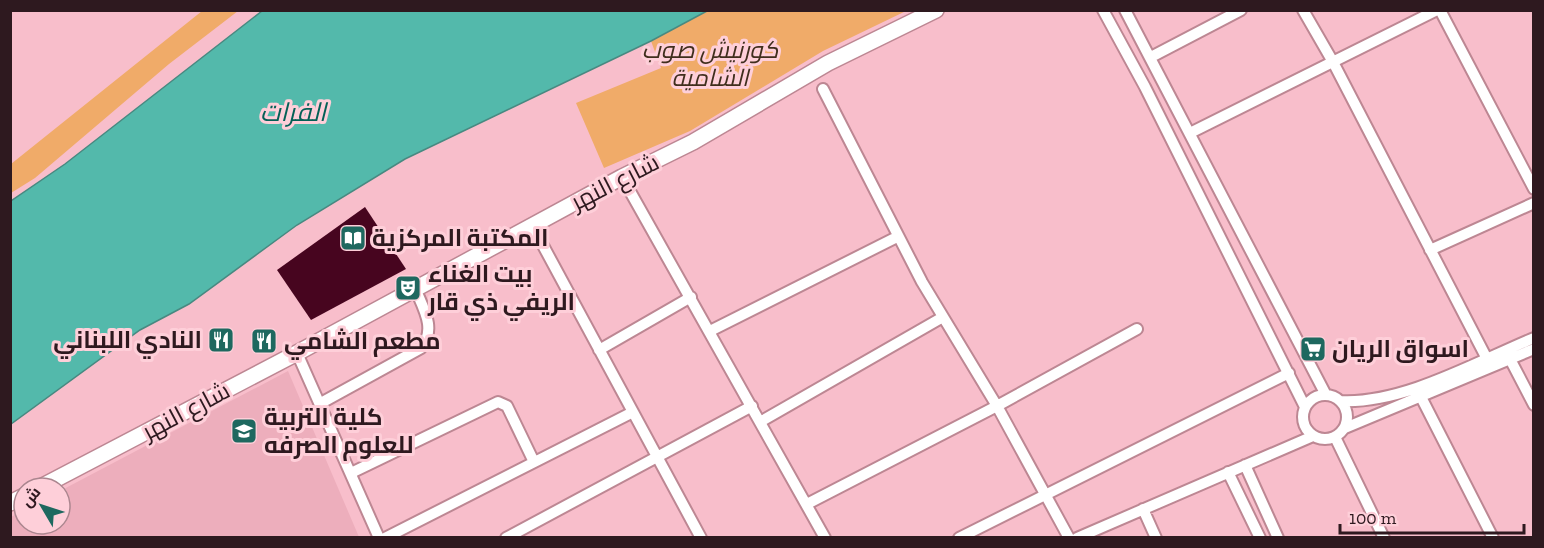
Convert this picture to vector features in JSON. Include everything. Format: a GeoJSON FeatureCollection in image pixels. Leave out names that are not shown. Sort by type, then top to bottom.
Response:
{"type":"FeatureCollection","features":[{"type":"Feature","properties":{"kind":"main road","name":"شارع النهر"},"geometry":{"type":"LineString","coordinates":[[62,476],[297,354],[622,177],[693,142],[828,63],[936,10]]}},
{"type":"Feature","properties":{"kind":"street"},"geometry":{"type":"LineString","coordinates":[[1103,10],[1145,87],[1289,373],[1305,407],[1304,423],[1313,436],[1324,440],[1335,437],[1345,428],[1533,349]]}},
{"type":"Feature","properties":{"kind":"street"},"geometry":{"type":"LineString","coordinates":[[1125,10],[1326,395]]}},
{"type":"Feature","properties":{"kind":"street"},"geometry":{"type":"LineString","coordinates":[[1151,57],[1241,10]]}},
{"type":"Feature","properties":{"kind":"street"},"geometry":{"type":"LineString","coordinates":[[1303,10],[1333,62],[1486,357]]}},
{"type":"Feature","properties":{"kind":"street"},"geometry":{"type":"LineString","coordinates":[[1190,133],[1438,10],[1533,189]]}},
{"type":"Feature","properties":{"kind":"street"},"geometry":{"type":"LineString","coordinates":[[823,89],[897,237],[997,406],[1069,537]]}},
{"type":"Feature","properties":{"kind":"street"},"geometry":{"type":"LineString","coordinates":[[622,177],[825,537]]}},
{"type":"Feature","properties":{"kind":"street"},"geometry":{"type":"LineString","coordinates":[[1430,250],[1532,208]]}},
{"type":"Feature","properties":{"kind":"street"},"geometry":{"type":"LineString","coordinates":[[532,225],[701,537]]}},
{"type":"Feature","properties":{"kind":"street"},"geometry":{"type":"LineString","coordinates":[[710,331],[897,237]]}},
{"type":"Feature","properties":{"kind":"street"},"geometry":{"type":"LineString","coordinates":[[321,403],[421,348],[428,340],[428,323],[416,288]]}},
{"type":"Feature","properties":{"kind":"street"},"geometry":{"type":"LineString","coordinates":[[599,350],[691,297]]}},
{"type":"Feature","properties":{"kind":"street"},"geometry":{"type":"LineString","coordinates":[[760,422],[944,318]]}},
{"type":"Feature","properties":{"kind":"street"},"geometry":{"type":"LineString","coordinates":[[807,504],[997,406],[1137,329]]}},
{"type":"Feature","properties":{"kind":"street"},"geometry":{"type":"LineString","coordinates":[[1305,407],[1317,397],[1326,395],[1341,401],[1365,401],[1391,396],[1533,338]]}},
{"type":"Feature","properties":{"kind":"street"},"geometry":{"type":"LineString","coordinates":[[297,354],[321,403],[379,537]]}},
{"type":"Feature","properties":{"kind":"street"},"geometry":{"type":"LineString","coordinates":[[1510,359],[1533,405]]}},
{"type":"Feature","properties":{"kind":"street"},"geometry":{"type":"LineString","coordinates":[[959,537],[1289,373]]}},
{"type":"Feature","properties":{"kind":"street"},"geometry":{"type":"LineString","coordinates":[[1421,398],[1492,537]]}},
{"type":"Feature","properties":{"kind":"street"},"geometry":{"type":"LineString","coordinates":[[1341,401],[1347,416],[1345,428]]}},
{"type":"Feature","properties":{"kind":"street"},"geometry":{"type":"LineString","coordinates":[[351,472],[498,402],[507,406],[534,462]]}},
{"type":"Feature","properties":{"kind":"street"},"geometry":{"type":"LineString","coordinates":[[506,537],[657,459],[752,406]]}},
{"type":"Feature","properties":{"kind":"street"},"geometry":{"type":"LineString","coordinates":[[385,537],[633,412]]}},
{"type":"Feature","properties":{"kind":"street"},"geometry":{"type":"LineString","coordinates":[[1077,537],[1313,436]]}},
{"type":"Feature","properties":{"kind":"street"},"geometry":{"type":"LineString","coordinates":[[1335,437],[1384,537]]}},
{"type":"Feature","properties":{"kind":"street"},"geometry":{"type":"LineString","coordinates":[[1245,465],[1278,537]]}},
{"type":"Feature","properties":{"kind":"street"},"geometry":{"type":"LineString","coordinates":[[1228,472],[1260,537]]}},
{"type":"Feature","properties":{"kind":"street"},"geometry":{"type":"LineString","coordinates":[[1143,509],[1156,537]]}},
{"type":"Feature","properties":{"kind":"shaded area","name":"كلية التربية للعلوم الصرفه"},"geometry":{"type":"Polygon","coordinates":[[[288,371],[359,537],[11,537],[12,516],[12,536],[72,536],[72,485],[288,371]]]}},
{"type":"Feature","properties":{"kind":"green space"},"geometry":{"type":"Polygon","coordinates":[[[202,11],[238,11],[169,64],[35,178],[11,193],[11,164],[202,11]]]}},
{"type":"Feature","properties":{"kind":"green space","name":"كورنيش صوب الشامية"},"geometry":{"type":"Polygon","coordinates":[[[707,11],[906,11],[823,51],[690,131],[604,168],[576,103],[661,68],[651,41],[707,11]]]}},
{"type":"Feature","properties":{"kind":"water","name":"الفرات"},"geometry":{"type":"Polygon","coordinates":[[[262,11],[707,11],[651,41],[405,159],[297,225],[189,304],[140,330],[11,424],[11,201],[65,164],[262,11]]]}},
{"type":"Feature","properties":{"kind":"building","name":"المكتبة المركزية"},"geometry":{"type":"Polygon","coordinates":[[[365,207],[406,269],[311,320],[277,270],[365,207]]]}},
{"type":"Feature","properties":{"kind":"place","name":"المكتبة المركزية"},"geometry":{"type":"Point","coordinates":[353,238]}},
{"type":"Feature","properties":{"kind":"place","name":"بيت الغناء الريفي ذي قار"},"geometry":{"type":"Point","coordinates":[408,288]}},
{"type":"Feature","properties":{"kind":"place","name":"النادي اللبناني"},"geometry":{"type":"Point","coordinates":[221,340]}},
{"type":"Feature","properties":{"kind":"place","name":"مطعم الشامي"},"geometry":{"type":"Point","coordinates":[264,341]}},
{"type":"Feature","properties":{"kind":"place","name":"اسواق الريان"},"geometry":{"type":"Point","coordinates":[1313,349]}},
{"type":"Feature","properties":{"kind":"place","name":"كلية التربية للعلوم الصرفه"},"geometry":{"type":"Point","coordinates":[244,431]}}]}
